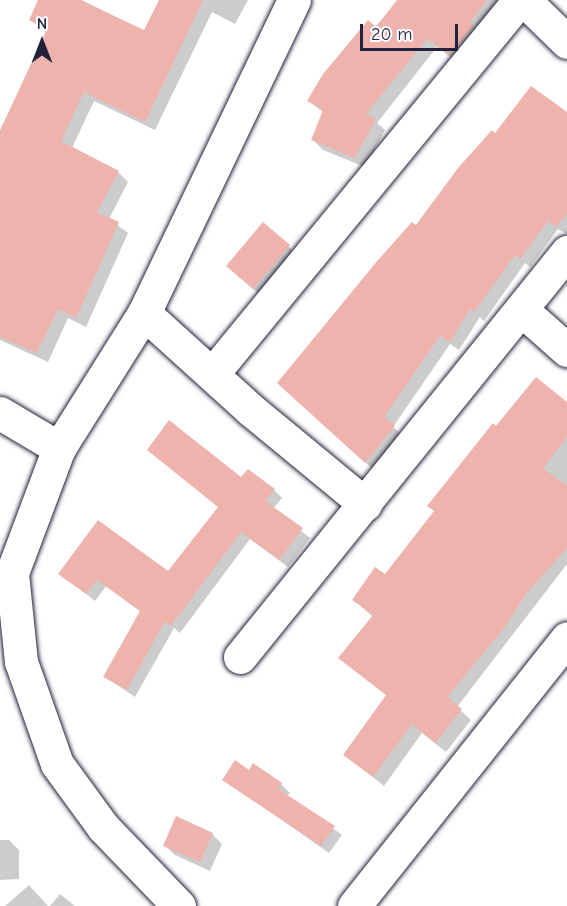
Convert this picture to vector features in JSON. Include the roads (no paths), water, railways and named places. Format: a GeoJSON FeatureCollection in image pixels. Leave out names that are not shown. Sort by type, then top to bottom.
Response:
{"type":"FeatureCollection","features":[{"type":"Feature","properties":{"kind":"street"},"geometry":{"type":"LineString","coordinates":[[179,906],[103,827],[57,764],[21,662],[12,573],[59,448],[144,313],[294,0]]}},
{"type":"Feature","properties":{"kind":"street"},"geometry":{"type":"LineString","coordinates":[[213,373],[519,0]]}},
{"type":"Feature","properties":{"kind":"street"},"geometry":{"type":"LineString","coordinates":[[524,0],[567,42]]}},
{"type":"Feature","properties":{"kind":"street"},"geometry":{"type":"LineString","coordinates":[[240,657],[523,311],[567,252]]}},
{"type":"Feature","properties":{"kind":"street"},"geometry":{"type":"LineString","coordinates":[[523,311],[567,350]]}},
{"type":"Feature","properties":{"kind":"street"},"geometry":{"type":"LineString","coordinates":[[144,313],[365,504]]}},
{"type":"Feature","properties":{"kind":"street"},"geometry":{"type":"LineString","coordinates":[[0,412],[59,448]]}},
{"type":"Feature","properties":{"kind":"street"},"geometry":{"type":"LineString","coordinates":[[354,906],[567,638]]}}]}
